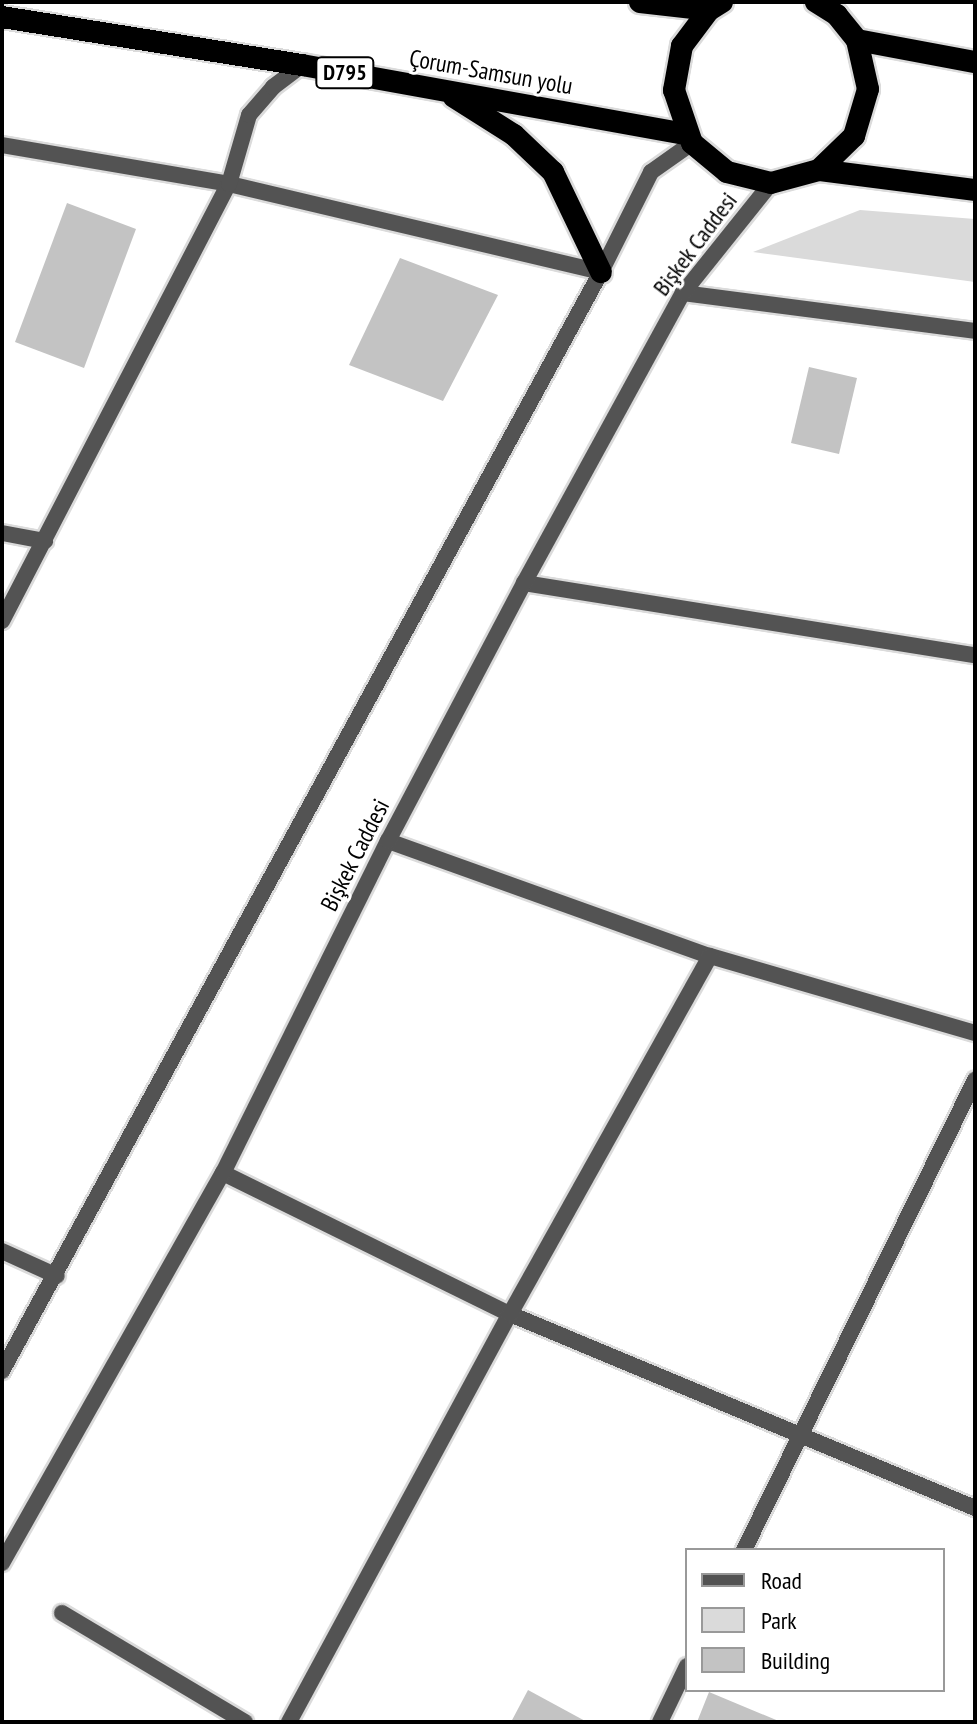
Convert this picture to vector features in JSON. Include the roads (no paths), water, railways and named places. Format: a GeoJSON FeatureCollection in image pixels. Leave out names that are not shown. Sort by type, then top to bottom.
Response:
{"type":"FeatureCollection","features":[{"type":"Feature","properties":{"kind":"highway"},"geometry":{"type":"LineString","coordinates":[[640,2],[716,6]]}},
{"type":"Feature","properties":{"kind":"highway","name":"Çorum-Samsun yolu"},"geometry":{"type":"LineString","coordinates":[[816,2],[836,8],[857,40],[868,89],[854,136],[819,170]]}},
{"type":"Feature","properties":{"kind":"highway"},"geometry":{"type":"LineString","coordinates":[[689,138],[674,90],[682,46],[716,6]]}},
{"type":"Feature","properties":{"kind":"highway","name":"Çorum-Samsun yolu"},"geometry":{"type":"LineString","coordinates":[[2,17],[302,65],[689,138],[727,172],[771,183],[819,170],[975,190]]}},
{"type":"Feature","properties":{"kind":"highway"},"geometry":{"type":"LineString","coordinates":[[857,40],[975,62]]}},
{"type":"Feature","properties":{"kind":"highway"},"geometry":{"type":"LineString","coordinates":[[443,90],[514,135],[553,172],[601,272]]}},
{"type":"Feature","properties":{"kind":"street"},"geometry":{"type":"LineString","coordinates":[[2,621],[229,184],[249,115],[273,87],[302,65]]}},
{"type":"Feature","properties":{"kind":"street"},"geometry":{"type":"LineString","coordinates":[[2,1371],[57,1276],[601,272],[651,172],[689,138]]}},
{"type":"Feature","properties":{"kind":"street"},"geometry":{"type":"LineString","coordinates":[[2,145],[229,184],[601,272]]}},
{"type":"Feature","properties":{"kind":"street","name":"Bişkek Caddesi"},"geometry":{"type":"LineString","coordinates":[[2,1563],[223,1173],[388,841],[524,583],[683,293],[771,183]]}},
{"type":"Feature","properties":{"kind":"street"},"geometry":{"type":"LineString","coordinates":[[683,293],[975,331]]}},
{"type":"Feature","properties":{"kind":"street"},"geometry":{"type":"LineString","coordinates":[[2,533],[45,541]]}},
{"type":"Feature","properties":{"kind":"street"},"geometry":{"type":"LineString","coordinates":[[524,583],[975,655]]}},
{"type":"Feature","properties":{"kind":"street"},"geometry":{"type":"LineString","coordinates":[[388,841],[710,956],[975,1033]]}},
{"type":"Feature","properties":{"kind":"street"},"geometry":{"type":"LineString","coordinates":[[289,1722],[510,1314],[710,956]]}},
{"type":"Feature","properties":{"kind":"street"},"geometry":{"type":"LineString","coordinates":[[745,1548],[975,1080]]}},
{"type":"Feature","properties":{"kind":"street"},"geometry":{"type":"LineString","coordinates":[[223,1173],[510,1314],[975,1508]]}},
{"type":"Feature","properties":{"kind":"street"},"geometry":{"type":"LineString","coordinates":[[2,1251],[57,1276]]}},
{"type":"Feature","properties":{"kind":"street"},"geometry":{"type":"LineString","coordinates":[[62,1613],[245,1722]]}},
{"type":"Feature","properties":{"kind":"street"},"geometry":{"type":"LineString","coordinates":[[660,1722],[685,1670]]}}]}
